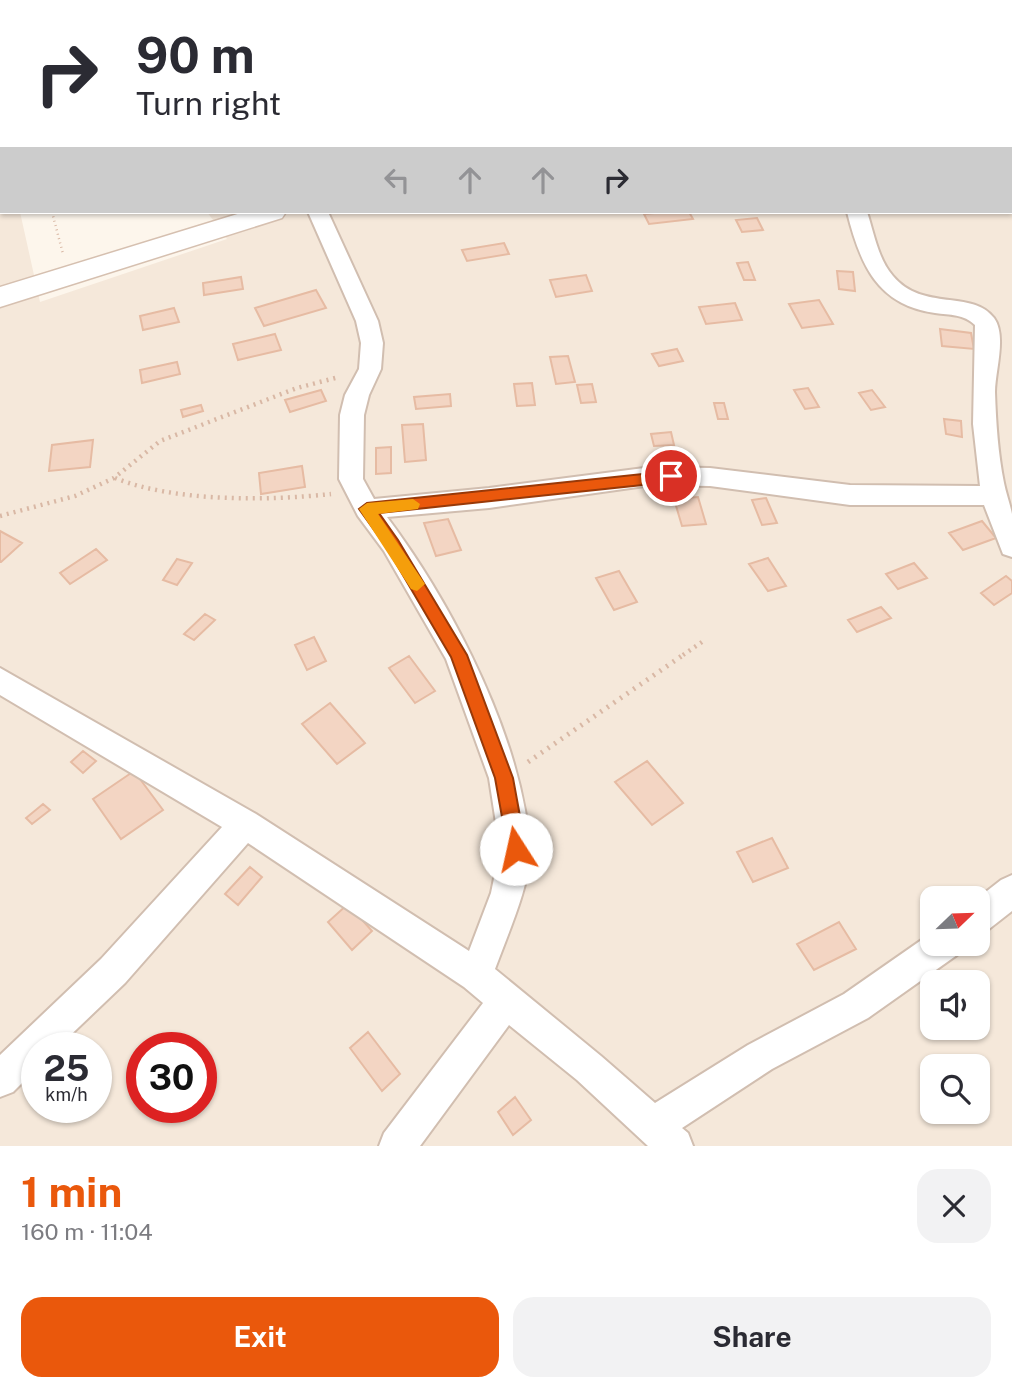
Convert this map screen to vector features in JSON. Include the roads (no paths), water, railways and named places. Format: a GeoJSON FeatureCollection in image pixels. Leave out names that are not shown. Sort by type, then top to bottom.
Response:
{"type":"FeatureCollection","features":[{"type":"Feature","properties":{"kind":"main road"},"geometry":{"type":"LineString","coordinates":[[0,297],[266,214]]}},
{"type":"Feature","properties":{"kind":"street"},"geometry":{"type":"LineString","coordinates":[[319,214],[367,321],[372,343],[370,369],[357,395],[352,415],[352,480],[459,655],[504,778],[516,849],[507,893],[475,975]]}},
{"type":"Feature","properties":{"kind":"street"},"geometry":{"type":"LineString","coordinates":[[858,214],[881,277],[888,287],[906,299],[940,307],[973,310],[986,323],[984,386],[988,461],[998,516],[1012,547]]}},
{"type":"Feature","properties":{"kind":"street"},"geometry":{"type":"LineString","coordinates":[[362,500],[489,498],[652,476],[710,477],[850,495],[994,496]]}},
{"type":"Feature","properties":{"kind":"street"},"geometry":{"type":"LineString","coordinates":[[0,680],[245,824],[475,975],[589,1068],[664,1135],[760,1057],[856,1006],[927,956]]}},
{"type":"Feature","properties":{"kind":"street"},"geometry":{"type":"LineString","coordinates":[[0,1079],[113,971],[245,824]]}},
{"type":"Feature","properties":{"kind":"street"},"geometry":{"type":"LineString","coordinates":[[990,908],[1012,891]]}},
{"type":"Feature","properties":{"kind":"street"},"geometry":{"type":"LineString","coordinates":[[397,1146],[506,1001]]}}]}
